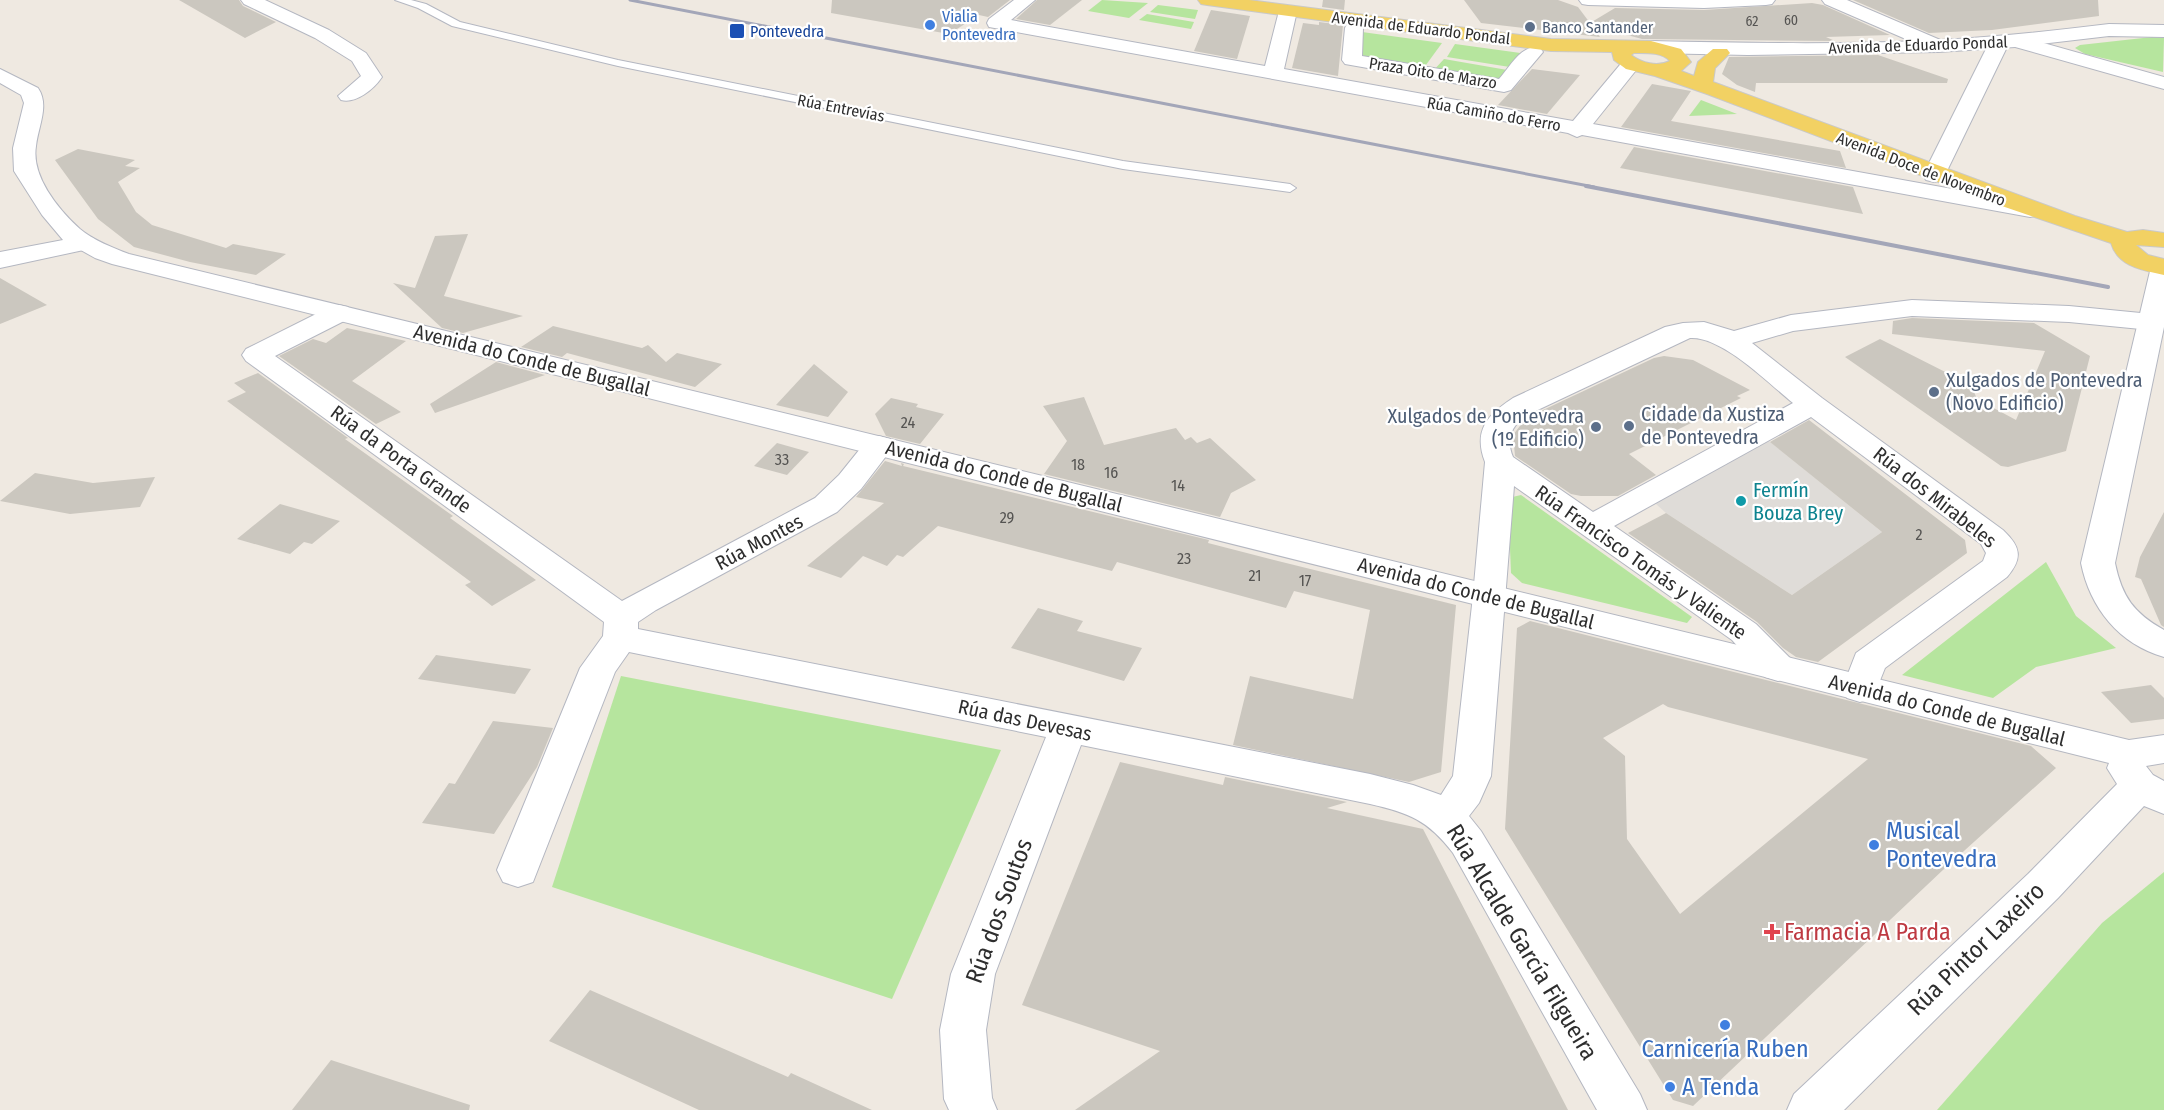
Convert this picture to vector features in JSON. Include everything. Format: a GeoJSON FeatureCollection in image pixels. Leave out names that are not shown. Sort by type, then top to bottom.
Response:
{"type":"FeatureCollection","features":[{"type":"Feature","properties":{"kind":"main road","name":"Avenida de Eduardo Pondal"},"geometry":{"type":"LineString","coordinates":[[1207,0],[1300,8],[1628,57]]}},
{"type":"Feature","properties":{"kind":"main road","name":"Avenida Doce de Novembro"},"geometry":{"type":"LineString","coordinates":[[1652,47],[1674,53],[1681,62],[1711,85]]}},
{"type":"Feature","properties":{"kind":"main road"},"geometry":{"type":"LineString","coordinates":[[1628,57],[1652,47]]}},
{"type":"Feature","properties":{"kind":"main road"},"geometry":{"type":"LineString","coordinates":[[1711,85],[1705,66],[1720,53]]}},
{"type":"Feature","properties":{"kind":"main road","name":"Avenida Doce de Novembro"},"geometry":{"type":"LineString","coordinates":[[1628,57],[1655,69],[1711,85],[1934,175],[2030,210],[2126,240],[2123,247],[2132,256],[2163,248]]}},
{"type":"Feature","properties":{"kind":"main road"},"geometry":{"type":"LineString","coordinates":[[1655,69],[1671,68],[1681,62]]}},
{"type":"Feature","properties":{"kind":"street"},"geometry":{"type":"LineString","coordinates":[[250,0],[322,34],[359,57],[372,77],[348,96]]}},
{"type":"Feature","properties":{"kind":"street","name":"Rúa Camiño do Ferro"},"geometry":{"type":"LineString","coordinates":[[1026,0],[996,23],[1577,130],[2030,210]]}},
{"type":"Feature","properties":{"kind":"street"},"geometry":{"type":"LineString","coordinates":[[1588,0],[1704,3],[1766,0]]}},
{"type":"Feature","properties":{"kind":"street"},"geometry":{"type":"LineString","coordinates":[[1831,0],[1938,46]]}},
{"type":"Feature","properties":{"kind":"street"},"geometry":{"type":"LineString","coordinates":[[1273,74],[1300,8]]}},
{"type":"Feature","properties":{"kind":"street","name":"Avenida de Eduardo Pondal"},"geometry":{"type":"LineString","coordinates":[[1652,47],[1748,50],[1938,46],[2007,42],[2132,29],[2162,23]]}},
{"type":"Feature","properties":{"kind":"street","name":"Praza Oito de Marzo"},"geometry":{"type":"LineString","coordinates":[[1354,28],[1352,60],[1504,86],[1533,52]]}},
{"type":"Feature","properties":{"kind":"street"},"geometry":{"type":"LineString","coordinates":[[1934,175],[2007,42],[2164,83]]}},
{"type":"Feature","properties":{"kind":"street","name":"Avenida de Eduardo Pondal"},"geometry":{"type":"LineString","coordinates":[[1681,62],[1720,53],[1748,50]]}},
{"type":"Feature","properties":{"kind":"street"},"geometry":{"type":"LineString","coordinates":[[1577,130],[1628,57]]}},
{"type":"Feature","properties":{"kind":"street","name":"Avenida do Conde de Bugallal"},"geometry":{"type":"LineString","coordinates":[[0,75],[30,92],[34,103],[24,148],[25,171],[50,210],[72,235],[84,243],[121,259],[1778,668],[1860,689],[2149,772]]}},
{"type":"Feature","properties":{"kind":"street"},"geometry":{"type":"LineString","coordinates":[[0,260],[84,243]]}},
{"type":"Feature","properties":{"kind":"street"},"geometry":{"type":"LineString","coordinates":[[2163,248],[2151,321],[2098,563],[2105,591],[2117,611],[2134,627],[2164,645]]}},
{"type":"Feature","properties":{"kind":"street"},"geometry":{"type":"LineString","coordinates":[[1490,596],[1500,462],[1496,453],[1494,435],[1500,422],[1522,404],[1688,329],[1709,330],[1731,340],[1791,323],[1912,308],[2069,314],[2151,321]]}},
{"type":"Feature","properties":{"kind":"street","name":"Rúa da Porta Grande"},"geometry":{"type":"LineString","coordinates":[[339,313],[256,355],[621,628]]}},
{"type":"Feature","properties":{"kind":"street","name":"Rúa dos Mirabeles"},"geometry":{"type":"LineString","coordinates":[[1731,340],[1812,404],[2001,545],[2004,554],[1995,569],[1869,662],[1860,689]]}},
{"type":"Feature","properties":{"kind":"street"},"geometry":{"type":"LineString","coordinates":[[1591,526],[1812,404]]}},
{"type":"Feature","properties":{"kind":"street","name":"Rúa Montes"},"geometry":{"type":"LineString","coordinates":[[518,870],[598,668],[621,628],[644,602],[826,505],[850,482],[879,445]]}},
{"type":"Feature","properties":{"kind":"street","name":"Rúa Francisco Tomás y Valiente"},"geometry":{"type":"LineString","coordinates":[[1500,462],[1744,632],[1778,668]]}},
{"type":"Feature","properties":{"kind":"street","name":"Rúa Alcalde García Filgueira"},"geometry":{"type":"LineString","coordinates":[[1490,596],[1472,776],[1465,792],[1447,816],[1467,842],[1623,1110]]}},
{"type":"Feature","properties":{"kind":"street","name":"Rúa das Devesas"},"geometry":{"type":"LineString","coordinates":[[621,628],[1068,729],[1370,789],[1417,801],[1447,816]]}},
{"type":"Feature","properties":{"kind":"street","name":"Rúa dos Soutos"},"geometry":{"type":"LineString","coordinates":[[968,1106],[963,1030],[973,974],[1068,729]]}},
{"type":"Feature","properties":{"kind":"street","name":"Rúa Pintor Laxeiro"},"geometry":{"type":"LineString","coordinates":[[1811,1110],[2043,886],[2149,772]]}},
{"type":"Feature","properties":{"kind":"lane","name":"Rúa Entrevías"},"geometry":{"type":"LineString","coordinates":[[400,0],[422,6],[456,24],[618,63],[1124,165],[1290,188]]}},
{"type":"Feature","properties":{"kind":"green space"},"geometry":{"type":"Polygon","coordinates":[[[1102,0],[1148,3],[1129,18],[1088,11],[1102,0]]]}},
{"type":"Feature","properties":{"kind":"green space"},"geometry":{"type":"Polygon","coordinates":[[[1158,5],[1198,10],[1195,19],[1150,12],[1158,5]]]}},
{"type":"Feature","properties":{"kind":"green space"},"geometry":{"type":"Polygon","coordinates":[[[1147,14],[1194,22],[1191,29],[1139,20],[1147,14]]]}},
{"type":"Feature","properties":{"kind":"green space"},"geometry":{"type":"Polygon","coordinates":[[[1362,32],[1442,43],[1423,69],[1360,59],[1362,32]]]}},
{"type":"Feature","properties":{"kind":"green space"},"geometry":{"type":"Polygon","coordinates":[[[2152,37],[2164,38],[2163,72],[2085,54],[2075,48],[2080,45],[2152,37]]]}},
{"type":"Feature","properties":{"kind":"green space"},"geometry":{"type":"Polygon","coordinates":[[[1455,44],[1528,54],[1516,68],[1447,57],[1455,44]]]}},
{"type":"Feature","properties":{"kind":"green space"},"geometry":{"type":"Polygon","coordinates":[[[1444,59],[1513,71],[1503,83],[1433,71],[1444,59]]]}},
{"type":"Feature","properties":{"kind":"green space"},"geometry":{"type":"Polygon","coordinates":[[[1701,100],[1737,114],[1689,116],[1701,100]]]}},
{"type":"Feature","properties":{"kind":"green space"},"geometry":{"type":"Polygon","coordinates":[[[1521,495],[1692,617],[1687,623],[1522,583],[1511,573],[1508,498],[1521,495]]]}},
{"type":"Feature","properties":{"kind":"green space"},"geometry":{"type":"Polygon","coordinates":[[[2046,562],[2076,616],[2116,648],[2036,667],[1993,698],[1902,675],[2046,562]]]}},
{"type":"Feature","properties":{"kind":"green space"},"geometry":{"type":"Polygon","coordinates":[[[621,676],[1001,750],[892,999],[552,887],[621,676]]]}},
{"type":"Feature","properties":{"kind":"green space"},"geometry":{"type":"Polygon","coordinates":[[[2164,872],[2164,1110],[1937,1110],[2102,923],[2164,872]]]}},
{"type":"Feature","properties":{"kind":"shaded area"},"geometry":{"type":"Polygon","coordinates":[[[1769,441],[1882,532],[1792,595],[1666,513],[1646,495],[1769,441]]]}},
{"type":"Feature","properties":{"kind":"building"},"geometry":{"type":"Polygon","coordinates":[[[179,0],[239,0],[243,6],[276,22],[245,38],[179,0]]]}},
{"type":"Feature","properties":{"kind":"building","name":"Vialia Pontevedra"},"geometry":{"type":"Polygon","coordinates":[[[832,0],[1010,0],[988,17],[979,15],[949,34],[831,13],[832,0]]]}},
{"type":"Feature","properties":{"kind":"building"},"geometry":{"type":"Polygon","coordinates":[[[1037,0],[1082,0],[1050,25],[1016,19],[1037,0]]]}},
{"type":"Feature","properties":{"kind":"building"},"geometry":{"type":"Polygon","coordinates":[[[1323,0],[1345,0],[1344,10],[1322,7],[1323,0]]]}},
{"type":"Feature","properties":{"kind":"building"},"geometry":{"type":"Polygon","coordinates":[[[1464,0],[1558,0],[1578,7],[1590,23],[1615,8],[1704,10],[1812,3],[1823,5],[1890,35],[1826,37],[1835,41],[1642,39],[1591,25],[1600,37],[1481,23],[1464,0]]]}},
{"type":"Feature","properties":{"kind":"building"},"geometry":{"type":"Polygon","coordinates":[[[1853,0],[2098,0],[2099,16],[1992,30],[1929,33],[1853,0]]]}},
{"type":"Feature","properties":{"kind":"building"},"geometry":{"type":"Polygon","coordinates":[[[1211,10],[1250,16],[1237,59],[1194,51],[1211,10]]]}},
{"type":"Feature","properties":{"kind":"building"},"geometry":{"type":"Polygon","coordinates":[[[1319,22],[1343,25],[1338,76],[1292,68],[1303,23],[1319,25],[1319,22]]]}},
{"type":"Feature","properties":{"kind":"building"},"geometry":{"type":"Polygon","coordinates":[[[1878,55],[1948,79],[1947,83],[1756,83],[1755,92],[1737,85],[1722,74],[1729,57],[1878,55]]]}},
{"type":"Feature","properties":{"kind":"building"},"geometry":{"type":"Polygon","coordinates":[[[1532,69],[1580,75],[1547,114],[1498,105],[1532,69]]]}},
{"type":"Feature","properties":{"kind":"building"},"geometry":{"type":"Polygon","coordinates":[[[1652,84],[1691,91],[1671,121],[1840,151],[1846,168],[1621,127],[1652,84]]]}},
{"type":"Feature","properties":{"kind":"building"},"geometry":{"type":"Polygon","coordinates":[[[1634,147],[1853,187],[1863,214],[1620,168],[1634,147]]]}},
{"type":"Feature","properties":{"kind":"building"},"geometry":{"type":"Polygon","coordinates":[[[78,149],[135,160],[125,166],[140,168],[118,182],[136,212],[152,225],[226,248],[233,244],[286,254],[256,275],[190,262],[134,247],[98,219],[55,160],[78,149]]]}},
{"type":"Feature","properties":{"kind":"building"},"geometry":{"type":"Polygon","coordinates":[[[468,234],[444,296],[523,316],[463,333],[442,328],[393,283],[415,288],[435,236],[468,234]]]}},
{"type":"Feature","properties":{"kind":"building"},"geometry":{"type":"Polygon","coordinates":[[[0,278],[47,305],[0,324],[0,278]]]}},
{"type":"Feature","properties":{"kind":"building","name":"Xulgados de Pontevedra (Novo Edificio)"},"geometry":{"type":"Polygon","coordinates":[[[1912,318],[2034,323],[2090,356],[2066,451],[2008,467],[2001,466],[1845,357],[1880,339],[1971,385],[1977,399],[2016,420],[2045,351],[1892,334],[1893,321],[1912,318]]]}},
{"type":"Feature","properties":{"kind":"building"},"geometry":{"type":"Polygon","coordinates":[[[553,326],[642,348],[648,345],[666,362],[677,353],[722,364],[695,387],[567,353],[562,357],[521,347],[553,326]]]}},
{"type":"Feature","properties":{"kind":"building"},"geometry":{"type":"Polygon","coordinates":[[[347,328],[406,341],[352,381],[401,412],[376,424],[279,356],[313,339],[326,343],[347,328]]]}},
{"type":"Feature","properties":{"kind":"building","name":"Xulgados de Pontevedra (1º Edificio)"},"geometry":{"type":"Polygon","coordinates":[[[1664,356],[1693,360],[1750,390],[1737,396],[1741,398],[1629,454],[1656,475],[1618,496],[1581,496],[1571,494],[1515,456],[1513,435],[1526,418],[1654,358],[1664,356]]]}},
{"type":"Feature","properties":{"kind":"building"},"geometry":{"type":"Polygon","coordinates":[[[496,362],[545,375],[435,413],[430,404],[496,362]]]}},
{"type":"Feature","properties":{"kind":"building"},"geometry":{"type":"Polygon","coordinates":[[[814,364],[848,392],[828,417],[776,405],[814,364]]]}},
{"type":"Feature","properties":{"kind":"building"},"geometry":{"type":"Polygon","coordinates":[[[258,373],[536,580],[492,606],[465,585],[471,582],[227,401],[246,392],[234,383],[258,373]]]}},
{"type":"Feature","properties":{"kind":"building"},"geometry":{"type":"Polygon","coordinates":[[[1084,397],[1104,445],[1176,428],[1185,440],[1191,437],[1197,443],[1210,438],[1256,480],[1231,493],[1220,517],[1044,474],[1067,441],[1043,406],[1084,397]]]}},
{"type":"Feature","properties":{"kind":"building"},"geometry":{"type":"Polygon","coordinates":[[[891,398],[918,404],[916,407],[944,414],[920,444],[886,436],[875,414],[891,398]]]}},
{"type":"Feature","properties":{"kind":"building"},"geometry":{"type":"Polygon","coordinates":[[[1809,420],[1965,540],[1967,553],[1818,662],[1796,657],[1783,648],[1757,622],[1628,533],[1666,513],[1792,595],[1882,532],[1770,442],[1809,420]]]}},
{"type":"Feature","properties":{"kind":"building"},"geometry":{"type":"Polygon","coordinates":[[[777,443],[809,452],[787,475],[754,466],[777,443]]]}},
{"type":"Feature","properties":{"kind":"building"},"geometry":{"type":"Polygon","coordinates":[[[885,461],[902,466],[901,463],[904,464],[903,466],[1209,540],[1208,543],[1456,605],[1441,772],[1409,782],[1233,745],[1250,676],[1353,699],[1370,610],[1294,591],[1286,608],[1117,562],[1112,571],[938,526],[903,557],[897,555],[887,566],[863,556],[841,578],[807,566],[884,503],[856,497],[885,461]]]}},
{"type":"Feature","properties":{"kind":"building"},"geometry":{"type":"Polygon","coordinates":[[[35,473],[93,483],[155,477],[140,507],[70,514],[0,501],[35,473]]]}},
{"type":"Feature","properties":{"kind":"building"},"geometry":{"type":"Polygon","coordinates":[[[280,504],[340,521],[312,544],[304,542],[290,554],[237,539],[280,504]]]}},
{"type":"Feature","properties":{"kind":"building"},"geometry":{"type":"Polygon","coordinates":[[[2164,512],[2164,627],[2161,625],[2141,579],[2135,577],[2140,557],[2164,512]]]}},
{"type":"Feature","properties":{"kind":"building"},"geometry":{"type":"Polygon","coordinates":[[[1038,608],[1083,621],[1077,631],[1142,648],[1124,681],[1011,648],[1038,608]]]}},
{"type":"Feature","properties":{"kind":"building"},"geometry":{"type":"Polygon","coordinates":[[[1530,621],[2031,746],[2056,768],[1944,869],[1693,1106],[1673,1100],[1505,829],[1517,628],[1530,621]],[[1663,704],[1603,738],[1625,756],[1627,839],[1680,914],[1868,759],[1663,704]]]}},
{"type":"Feature","properties":{"kind":"building"},"geometry":{"type":"Polygon","coordinates":[[[436,655],[531,669],[515,694],[418,679],[436,655]]]}},
{"type":"Feature","properties":{"kind":"building"},"geometry":{"type":"Polygon","coordinates":[[[2151,685],[2164,698],[2164,719],[2131,723],[2101,692],[2151,685]]]}},
{"type":"Feature","properties":{"kind":"building"},"geometry":{"type":"Polygon","coordinates":[[[493,721],[553,728],[537,767],[494,834],[422,823],[449,783],[455,784],[493,721]]]}},
{"type":"Feature","properties":{"kind":"building"},"geometry":{"type":"Polygon","coordinates":[[[1120,762],[1223,785],[1225,777],[1347,802],[1327,808],[1423,829],[1568,1110],[1075,1110],[1160,1051],[1022,1005],[1120,762]]]}},
{"type":"Feature","properties":{"kind":"building"},"geometry":{"type":"Polygon","coordinates":[[[590,990],[788,1077],[791,1073],[872,1110],[699,1110],[549,1041],[590,990]]]}},
{"type":"Feature","properties":{"kind":"building"},"geometry":{"type":"Polygon","coordinates":[[[331,1060],[470,1105],[469,1110],[292,1110],[331,1060]]]}},
{"type":"Feature","properties":{"kind":"railway"},"geometry":{"type":"LineString","coordinates":[[630,0],[1594,187]]}},
{"type":"Feature","properties":{"kind":"railway"},"geometry":{"type":"LineString","coordinates":[[1586,186],[2108,287]]}},
{"type":"Feature","properties":{"kind":"place","name":"Vialia Pontevedra"},"geometry":{"type":"Point","coordinates":[930,25]}},
{"type":"Feature","properties":{"kind":"place","name":"Banco Santander"},"geometry":{"type":"Point","coordinates":[1530,27]}},
{"type":"Feature","properties":{"kind":"place","name":"Pontevedra"},"geometry":{"type":"Point","coordinates":[737,31]}},
{"type":"Feature","properties":{"kind":"place","name":"Xulgados de Pontevedra (Novo Edificio)"},"geometry":{"type":"Point","coordinates":[1934,392]}},
{"type":"Feature","properties":{"kind":"place","name":"Cidade da Xustiza de Pontevedra"},"geometry":{"type":"Point","coordinates":[1629,426]}},
{"type":"Feature","properties":{"kind":"place","name":"Xulgados de Pontevedra (1º Edificio)"},"geometry":{"type":"Point","coordinates":[1596,427]}},
{"type":"Feature","properties":{"kind":"place","name":"Fermín Bouza Brey"},"geometry":{"type":"Point","coordinates":[1741,501]}},
{"type":"Feature","properties":{"kind":"place","name":"Musical Pontevedra"},"geometry":{"type":"Point","coordinates":[1874,845]}},
{"type":"Feature","properties":{"kind":"place","name":"Farmacia A Parda"},"geometry":{"type":"Point","coordinates":[1772,932]}},
{"type":"Feature","properties":{"kind":"place","name":"Carnicería Ruben"},"geometry":{"type":"Point","coordinates":[1725,1025]}},
{"type":"Feature","properties":{"kind":"place","name":"A Tenda"},"geometry":{"type":"Point","coordinates":[1670,1087]}}]}
